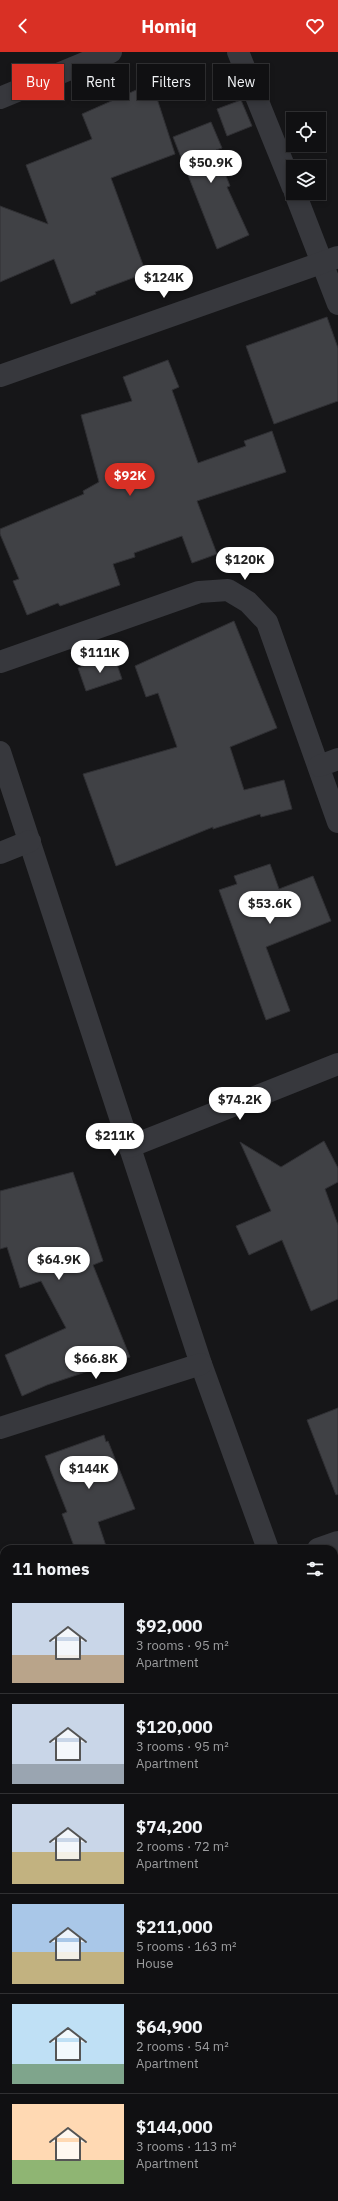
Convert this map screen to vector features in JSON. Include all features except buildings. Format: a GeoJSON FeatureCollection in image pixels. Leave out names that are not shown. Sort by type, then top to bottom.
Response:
{"type":"FeatureCollection","features":[{"type":"Feature","properties":{"kind":"street"},"geometry":{"type":"LineString","coordinates":[[0,98],[111,52]]}},
{"type":"Feature","properties":{"kind":"street"},"geometry":{"type":"LineString","coordinates":[[238,52],[286,171]]}},
{"type":"Feature","properties":{"kind":"street"},"geometry":{"type":"LineString","coordinates":[[299,200],[330,259],[338,304]]}},
{"type":"Feature","properties":{"kind":"street"},"geometry":{"type":"LineString","coordinates":[[0,376],[330,259]]}},
{"type":"Feature","properties":{"kind":"street"},"geometry":{"type":"LineString","coordinates":[[0,662],[199,592],[228,590],[248,602],[268,622],[328,763],[338,822]]}},
{"type":"Feature","properties":{"kind":"street"},"geometry":{"type":"LineString","coordinates":[[0,752],[201,1364],[267,1545]]}},
{"type":"Feature","properties":{"kind":"street"},"geometry":{"type":"LineString","coordinates":[[0,854],[30,841]]}},
{"type":"Feature","properties":{"kind":"street"},"geometry":{"type":"LineString","coordinates":[[129,1147],[338,1064]]}},
{"type":"Feature","properties":{"kind":"street"},"geometry":{"type":"LineString","coordinates":[[0,1428],[201,1364]]}}]}
